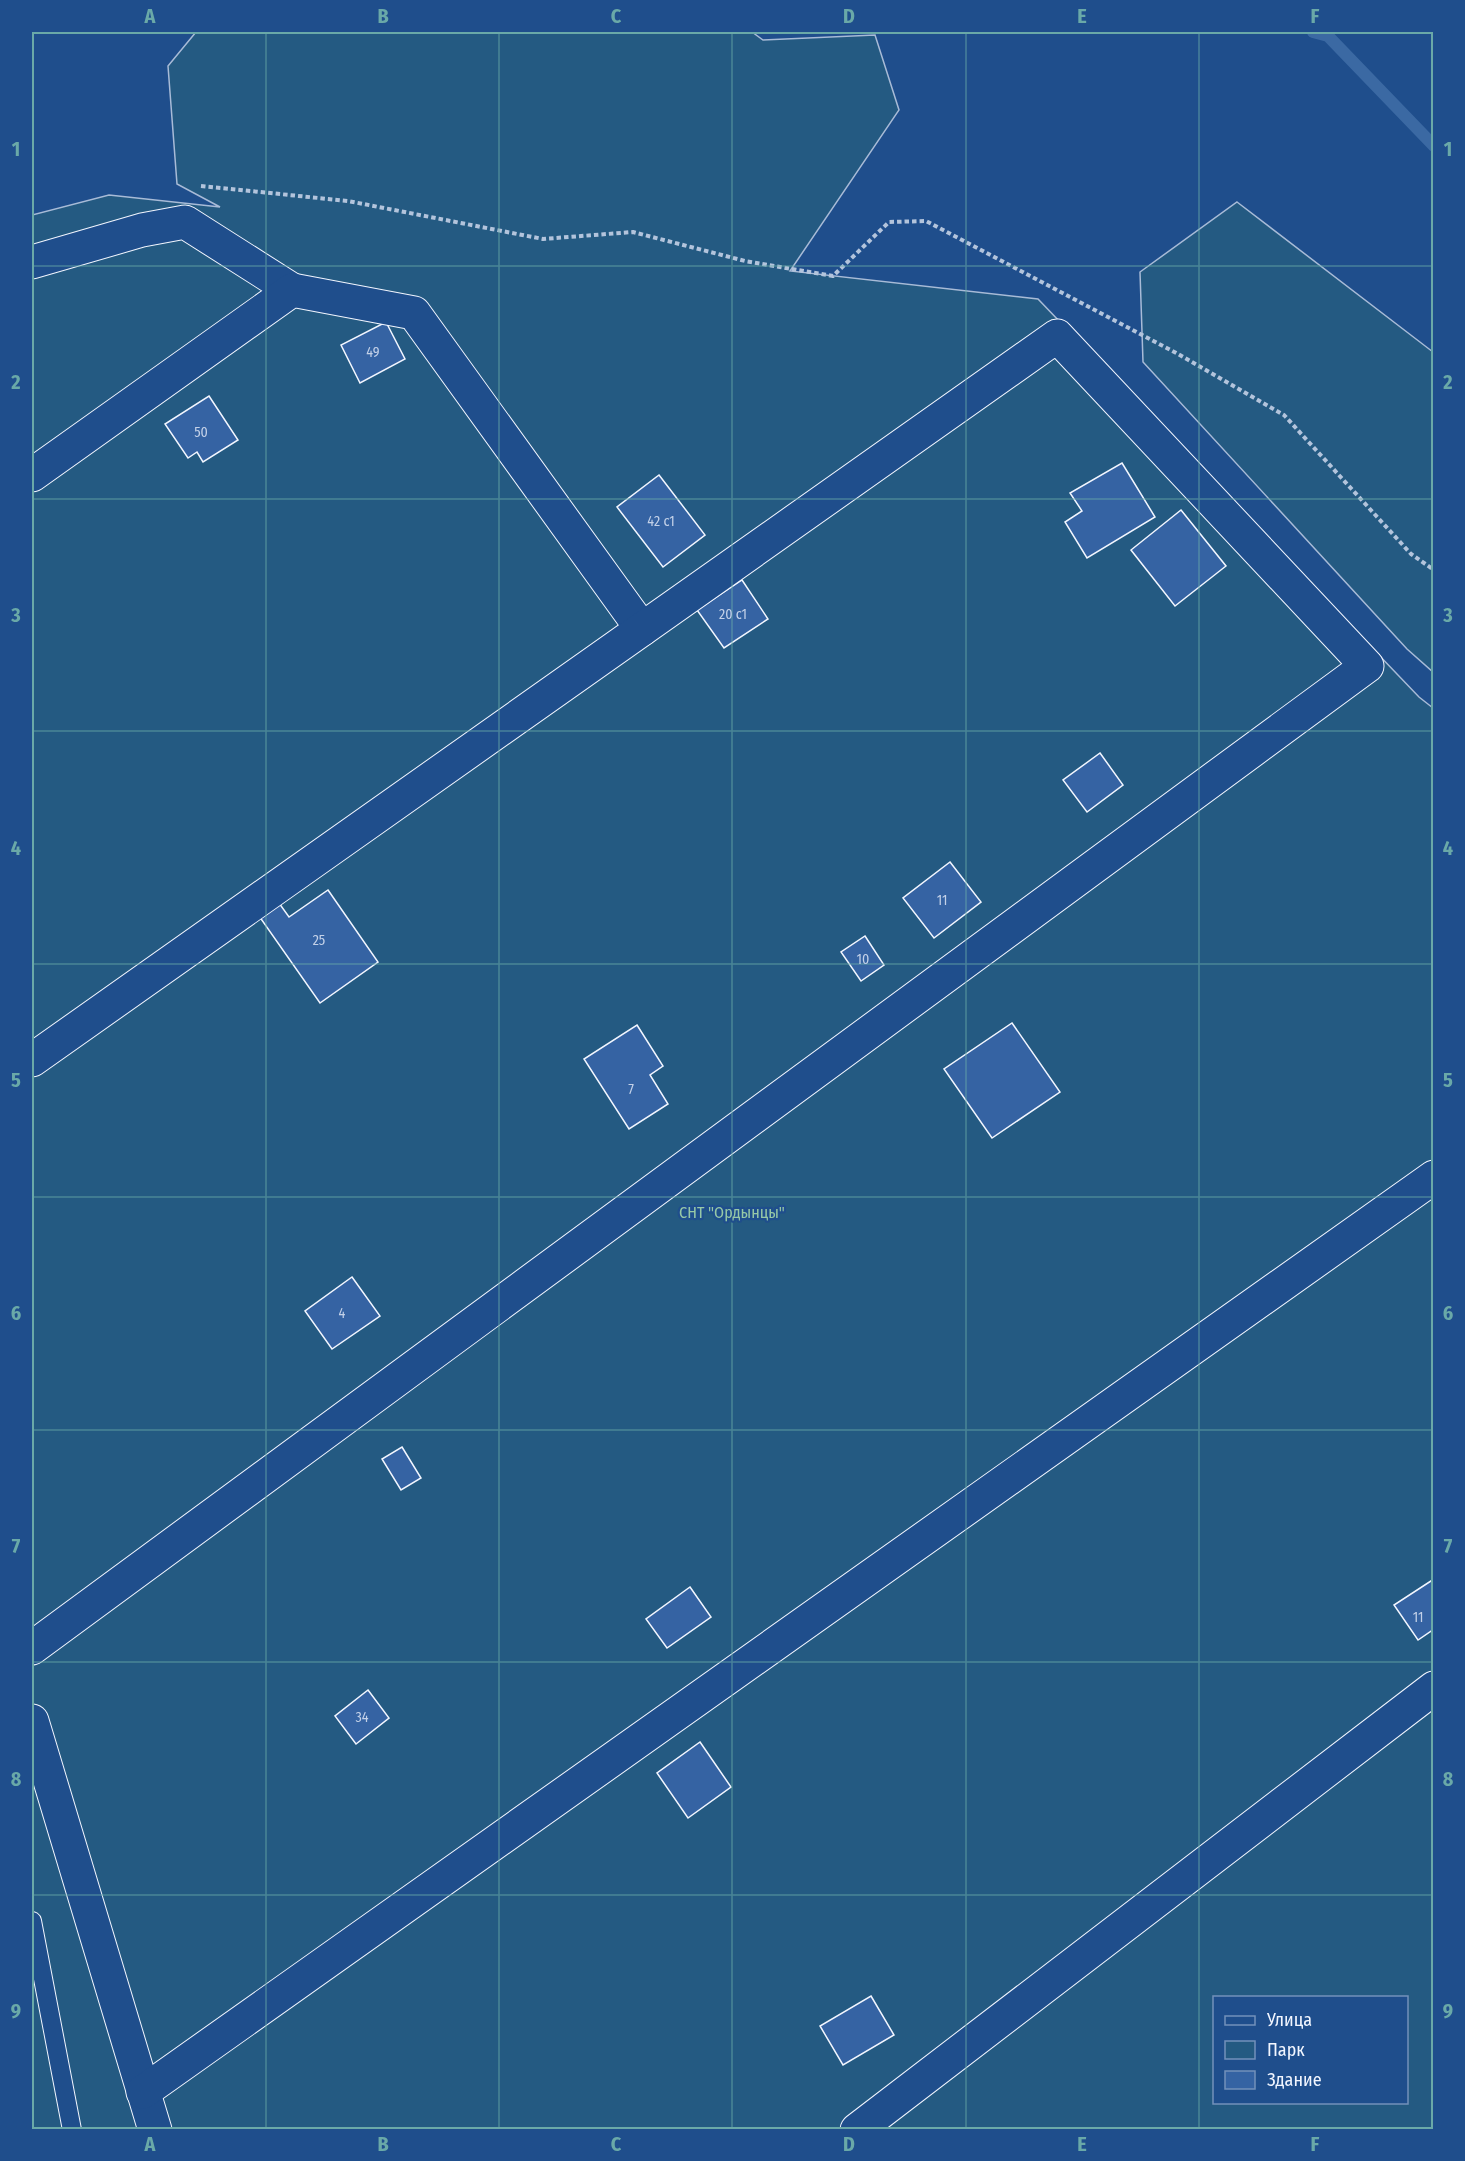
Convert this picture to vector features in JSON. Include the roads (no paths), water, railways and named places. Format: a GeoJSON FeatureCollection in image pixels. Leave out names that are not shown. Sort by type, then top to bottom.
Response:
{"type":"FeatureCollection","features":[{"type":"Feature","properties":{"kind":"street"},"geometry":{"type":"LineString","coordinates":[[32,262],[142,230],[185,222],[292,290],[414,313],[642,629]]}},
{"type":"Feature","properties":{"kind":"street"},"geometry":{"type":"LineString","coordinates":[[32,475],[292,290]]}},
{"type":"Feature","properties":{"kind":"street"},"geometry":{"type":"LineString","coordinates":[[32,1060],[1057,336],[1367,666],[32,1648]]}},
{"type":"Feature","properties":{"kind":"street"},"geometry":{"type":"LineString","coordinates":[[143,2091],[1434,1177]]}},
{"type":"Feature","properties":{"kind":"street"},"geometry":{"type":"LineString","coordinates":[[857,2130],[1434,1688]]}},
{"type":"Feature","properties":{"kind":"street"},"geometry":{"type":"LineString","coordinates":[[32,1721],[154,2130]]}},
{"type":"Feature","properties":{"kind":"lane"},"geometry":{"type":"LineString","coordinates":[[32,1921],[72,2130]]}},
{"type":"Feature","properties":{"kind":"waterway"},"geometry":{"type":"LineString","coordinates":[[1313,32],[1328,36],[1434,146]]}},
{"type":"Feature","properties":{"kind":"park label","name":"СНТ \"Ордынцы\""},"geometry":{"type":"Point","coordinates":[732,1212]}}]}
